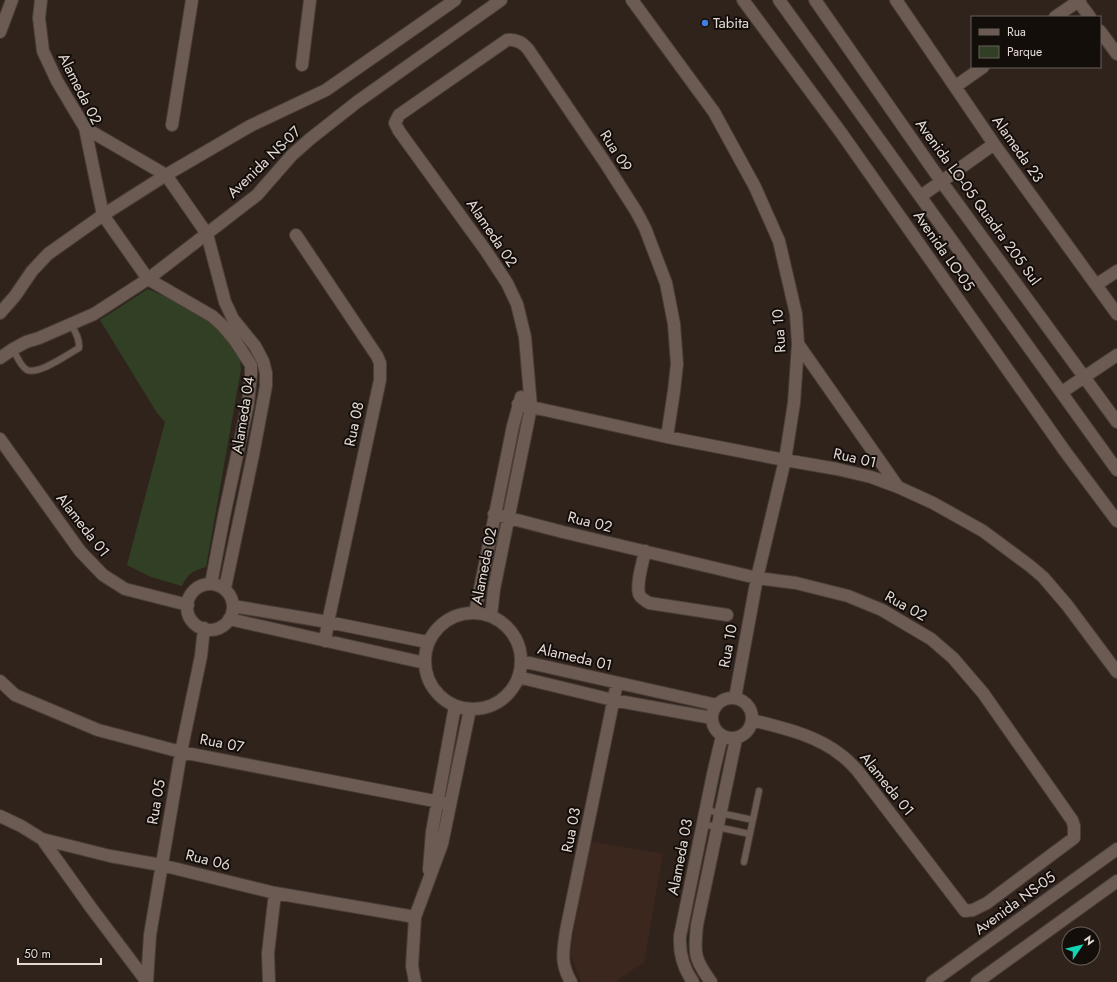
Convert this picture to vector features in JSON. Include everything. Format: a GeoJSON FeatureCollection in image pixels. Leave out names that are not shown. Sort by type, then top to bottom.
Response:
{"type":"FeatureCollection","features":[{"type":"Feature","properties":{"kind":"street"},"geometry":{"type":"LineString","coordinates":[[0,32],[12,0]]}},
{"type":"Feature","properties":{"kind":"street","name":"Alameda 02"},"geometry":{"type":"LineString","coordinates":[[41,0],[39,18],[43,51],[57,81],[85,128],[103,215]]}},
{"type":"Feature","properties":{"kind":"street"},"geometry":{"type":"LineString","coordinates":[[172,125],[192,0]]}},
{"type":"Feature","properties":{"kind":"street"},"geometry":{"type":"LineString","coordinates":[[302,64],[310,0]]}},
{"type":"Feature","properties":{"kind":"street","name":"Avenida NS-07"},"geometry":{"type":"LineString","coordinates":[[0,313],[15,296],[32,270],[48,254],[103,215],[166,175],[250,126],[326,90],[455,0]]}},
{"type":"Feature","properties":{"kind":"street","name":"Avenida NS-07"},"geometry":{"type":"LineString","coordinates":[[0,358],[26,342],[39,338],[94,314],[148,279],[257,195],[292,156],[310,139],[357,102],[501,0]]}},
{"type":"Feature","properties":{"kind":"street","name":"Rua 10"},"geometry":{"type":"LineString","coordinates":[[632,0],[714,112],[755,187],[779,241],[796,314],[798,344],[794,403],[785,460],[758,578],[735,698]]}},
{"type":"Feature","properties":{"kind":"street","name":"Avenida LO-05"},"geometry":{"type":"LineString","coordinates":[[743,0],[842,134],[1064,450],[1117,521]]}},
{"type":"Feature","properties":{"kind":"street","name":"Avenida LO-05"},"geometry":{"type":"LineString","coordinates":[[779,0],[1117,470]]}},
{"type":"Feature","properties":{"kind":"street","name":"Avenida LO-05 Quadra 205 Sul"},"geometry":{"type":"LineString","coordinates":[[815,0],[941,181],[1117,422]]}},
{"type":"Feature","properties":{"kind":"street","name":"Alameda 23"},"geometry":{"type":"LineString","coordinates":[[896,0],[956,86],[994,144],[1117,314]]}},
{"type":"Feature","properties":{"kind":"street"},"geometry":{"type":"LineString","coordinates":[[1056,16],[1079,1],[1089,16]]}},
{"type":"Feature","properties":{"kind":"street"},"geometry":{"type":"LineString","coordinates":[[1101,32],[1117,54]]}},
{"type":"Feature","properties":{"kind":"street","name":"Rua 09"},"geometry":{"type":"LineString","coordinates":[[395,120],[399,115],[507,40],[521,42],[528,49],[636,211],[648,235],[666,283],[674,324],[677,364],[667,437]]}},
{"type":"Feature","properties":{"kind":"street"},"geometry":{"type":"LineString","coordinates":[[956,86],[982,68]]}},
{"type":"Feature","properties":{"kind":"street","name":"Alameda 02"},"geometry":{"type":"LineString","coordinates":[[395,120],[395,123],[400,131],[482,245],[507,284],[517,304],[525,337],[531,407],[494,589],[491,616]]}},
{"type":"Feature","properties":{"kind":"street"},"geometry":{"type":"LineString","coordinates":[[85,128],[166,175]]}},
{"type":"Feature","properties":{"kind":"street"},"geometry":{"type":"LineString","coordinates":[[921,196],[994,144]]}},
{"type":"Feature","properties":{"kind":"street","name":"Alameda 04"},"geometry":{"type":"LineString","coordinates":[[166,175],[207,234],[225,302],[233,319],[258,351],[263,361],[266,373],[266,386],[225,588]]}},
{"type":"Feature","properties":{"kind":"street"},"geometry":{"type":"LineString","coordinates":[[103,215],[148,279]]}},
{"type":"Feature","properties":{"kind":"street","name":"Rua 08"},"geometry":{"type":"LineString","coordinates":[[296,235],[377,356],[380,363],[378,388],[325,641]]}},
{"type":"Feature","properties":{"kind":"street"},"geometry":{"type":"LineString","coordinates":[[1096,286],[1117,270]]}},
{"type":"Feature","properties":{"kind":"street","name":"Alameda 04"},"geometry":{"type":"LineString","coordinates":[[148,279],[212,316],[234,339],[251,365],[248,404],[211,584]]}},
{"type":"Feature","properties":{"kind":"street"},"geometry":{"type":"LineString","coordinates":[[798,344],[898,487]]}},
{"type":"Feature","properties":{"kind":"street"},"geometry":{"type":"LineString","coordinates":[[1062,392],[1117,355]]}},
{"type":"Feature","properties":{"kind":"street","name":"Alameda 02"},"geometry":{"type":"LineString","coordinates":[[476,613],[494,514],[518,404],[529,379]]}},
{"type":"Feature","properties":{"kind":"street","name":"Rua 01"},"geometry":{"type":"LineString","coordinates":[[518,404],[667,437],[871,477],[898,487],[933,503],[983,531],[1030,566],[1043,577],[1067,605],[1117,672]]}},
{"type":"Feature","properties":{"kind":"street","name":"Alameda 01"},"geometry":{"type":"LineString","coordinates":[[0,439],[80,551],[103,575],[125,589],[188,606]]}},
{"type":"Feature","properties":{"kind":"street"},"geometry":{"type":"LineString","coordinates":[[228,499],[243,502]]}},
{"type":"Feature","properties":{"kind":"street","name":"Rua 02"},"geometry":{"type":"LineString","coordinates":[[494,514],[758,578],[796,583],[848,596],[882,610],[931,639],[953,658],[983,693],[1072,820],[1074,831],[1072,840],[987,902],[973,910],[965,911]]}},
{"type":"Feature","properties":{"kind":"street"},"geometry":{"type":"LineString","coordinates":[[224,516],[240,519]]}},
{"type":"Feature","properties":{"kind":"street"},"geometry":{"type":"LineString","coordinates":[[645,551],[639,585],[639,594],[641,597],[649,603],[727,615]]}},
{"type":"Feature","properties":{"kind":"street"},"geometry":{"type":"LineString","coordinates":[[211,584],[225,588],[232,599],[233,606],[232,613],[225,625],[211,630],[197,625],[192,620],[188,606],[189,598],[192,592],[204,585],[211,584]]}},
{"type":"Feature","properties":{"kind":"street"},"geometry":{"type":"LineString","coordinates":[[233,606],[328,622],[427,642]]}},
{"type":"Feature","properties":{"kind":"street"},"geometry":{"type":"LineString","coordinates":[[476,613],[491,616],[500,621],[511,632],[518,645],[521,660],[518,677],[511,690],[500,701],[486,707],[470,709],[455,706],[443,699],[434,689],[427,676],[425,663],[427,642],[443,623],[456,616],[476,613]]}},
{"type":"Feature","properties":{"kind":"street"},"geometry":{"type":"LineString","coordinates":[[229,620],[425,663]]}},
{"type":"Feature","properties":{"kind":"street","name":"Rua 05"},"geometry":{"type":"LineString","coordinates":[[147,982],[150,935],[161,865],[181,752],[201,656],[204,628]]}},
{"type":"Feature","properties":{"kind":"street","name":"Alameda 01"},"geometry":{"type":"LineString","coordinates":[[521,660],[716,705]]}},
{"type":"Feature","properties":{"kind":"street"},"geometry":{"type":"LineString","coordinates":[[518,677],[613,700],[712,718]]}},
{"type":"Feature","properties":{"kind":"street","name":"Rua 07"},"geometry":{"type":"LineString","coordinates":[[0,681],[15,695],[98,730],[181,752],[450,804]]}},
{"type":"Feature","properties":{"kind":"street","name":"Rua 03"},"geometry":{"type":"LineString","coordinates":[[571,982],[562,958],[566,931],[617,682]]}},
{"type":"Feature","properties":{"kind":"street"},"geometry":{"type":"LineString","coordinates":[[728,698],[735,698],[746,704],[752,714],[752,720],[748,731],[736,739],[722,736],[715,730],[712,724],[713,711],[716,705],[728,698]]}},
{"type":"Feature","properties":{"kind":"street"},"geometry":{"type":"LineString","coordinates":[[430,877],[429,861],[432,832],[455,706]]}},
{"type":"Feature","properties":{"kind":"street"},"geometry":{"type":"LineString","coordinates":[[416,982],[412,966],[415,917],[442,844],[470,709]]}},
{"type":"Feature","properties":{"kind":"street","name":"Alameda 01"},"geometry":{"type":"LineString","coordinates":[[752,720],[787,728],[822,742],[841,755],[857,770],[965,911]]}},
{"type":"Feature","properties":{"kind":"street","name":"Alameda 03"},"geometry":{"type":"LineString","coordinates":[[693,982],[682,962],[680,936],[722,736]]}},
{"type":"Feature","properties":{"kind":"street","name":"Alameda 03"},"geometry":{"type":"LineString","coordinates":[[711,982],[697,961],[695,947],[697,925],[736,739]]}},
{"type":"Feature","properties":{"kind":"street","name":"Rua 06"},"geometry":{"type":"LineString","coordinates":[[0,816],[21,826],[42,839],[110,856],[161,865],[275,893],[415,917]]}},
{"type":"Feature","properties":{"kind":"street"},"geometry":{"type":"LineString","coordinates":[[42,839],[147,982]]}},
{"type":"Feature","properties":{"kind":"street","name":"Avenida NS-05"},"geometry":{"type":"LineString","coordinates":[[932,982],[1117,849]]}},
{"type":"Feature","properties":{"kind":"street"},"geometry":{"type":"LineString","coordinates":[[977,982],[1117,882]]}},
{"type":"Feature","properties":{"kind":"street"},"geometry":{"type":"LineString","coordinates":[[269,982],[268,953],[275,893]]}},
{"type":"Feature","properties":{"kind":"lane"},"geometry":{"type":"LineString","coordinates":[[13,349],[23,367],[28,370],[39,371],[79,348],[80,342],[71,324]]}},
{"type":"Feature","properties":{"kind":"lane"},"geometry":{"type":"LineString","coordinates":[[744,862],[759,791]]}},
{"type":"Feature","properties":{"kind":"lane"},"geometry":{"type":"LineString","coordinates":[[706,810],[753,820]]}},
{"type":"Feature","properties":{"kind":"lane"},"geometry":{"type":"LineString","coordinates":[[703,824],[750,834]]}},
{"type":"Feature","properties":{"kind":"shaded area"},"geometry":{"type":"Polygon","coordinates":[[[589,841],[663,854],[644,962],[615,982],[581,982],[570,953],[589,841]]]}},
{"type":"Feature","properties":{"kind":"green space"},"geometry":{"type":"Polygon","coordinates":[[[148,289],[198,311],[239,348],[241,369],[206,567],[191,574],[182,586],[151,577],[127,565],[165,422],[157,413],[100,320],[148,289]]]}},
{"type":"Feature","properties":{"kind":"place","name":"Tabita"},"geometry":{"type":"Point","coordinates":[705,23]}}]}
